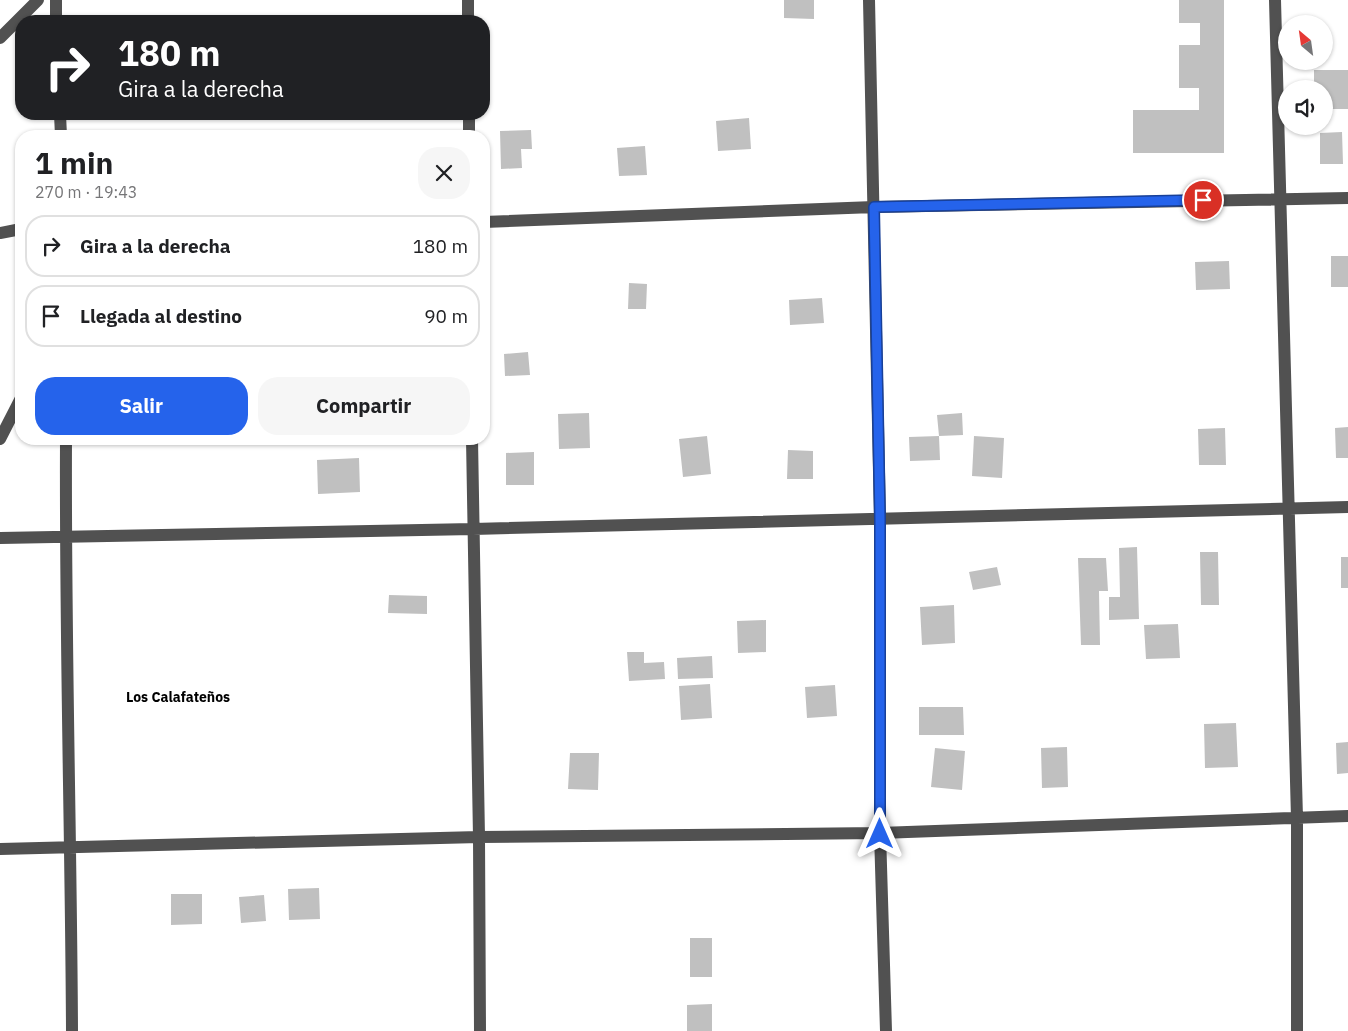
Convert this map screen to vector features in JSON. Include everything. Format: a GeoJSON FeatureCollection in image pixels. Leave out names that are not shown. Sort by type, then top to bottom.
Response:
{"type":"FeatureCollection","features":[{"type":"Feature","properties":{"kind":"street"},"geometry":{"type":"LineString","coordinates":[[23,15],[38,0]]}},
{"type":"Feature","properties":{"kind":"street"},"geometry":{"type":"LineString","coordinates":[[56,0],[56,15]]}},
{"type":"Feature","properties":{"kind":"street"},"geometry":{"type":"LineString","coordinates":[[468,0],[468,15]]}},
{"type":"Feature","properties":{"kind":"street"},"geometry":{"type":"LineString","coordinates":[[869,0],[880,519],[880,834],[886,1031]]}},
{"type":"Feature","properties":{"kind":"street"},"geometry":{"type":"LineString","coordinates":[[1275,0],[1297,818],[1297,1031]]}},
{"type":"Feature","properties":{"kind":"street"},"geometry":{"type":"LineString","coordinates":[[0,38],[15,23]]}},
{"type":"Feature","properties":{"kind":"street"},"geometry":{"type":"LineString","coordinates":[[490,222],[874,207],[1348,198]]}},
{"type":"Feature","properties":{"kind":"street"},"geometry":{"type":"LineString","coordinates":[[0,232],[15,230]]}},
{"type":"Feature","properties":{"kind":"street"},"geometry":{"type":"LineString","coordinates":[[0,439],[15,410]]}},
{"type":"Feature","properties":{"kind":"street"},"geometry":{"type":"LineString","coordinates":[[66,445],[65,536],[72,848],[72,1031]]}},
{"type":"Feature","properties":{"kind":"street"},"geometry":{"type":"LineString","coordinates":[[472,445],[479,837],[480,1031]]}},
{"type":"Feature","properties":{"kind":"street"},"geometry":{"type":"LineString","coordinates":[[0,538],[473,530],[1348,507]]}},
{"type":"Feature","properties":{"kind":"street"},"geometry":{"type":"LineString","coordinates":[[0,849],[479,837],[880,834],[1348,816]]}},
{"type":"Feature","properties":{"kind":"building"},"geometry":{"type":"Polygon","coordinates":[[[784,0],[814,0],[814,19],[784,18],[784,0]]]}},
{"type":"Feature","properties":{"kind":"building"},"geometry":{"type":"Polygon","coordinates":[[[1179,0],[1224,0],[1224,153],[1133,153],[1133,110],[1199,110],[1199,88],[1179,88],[1179,45],[1200,45],[1200,23],[1179,23],[1179,0]]]}},
{"type":"Feature","properties":{"kind":"building"},"geometry":{"type":"Polygon","coordinates":[[[1314,70],[1348,70],[1348,109],[1333,109],[1333,80],[1314,80],[1314,70]]]}},
{"type":"Feature","properties":{"kind":"building"},"geometry":{"type":"Polygon","coordinates":[[[749,118],[751,149],[718,151],[716,121],[749,118]]]}},
{"type":"Feature","properties":{"kind":"building"},"geometry":{"type":"Polygon","coordinates":[[[531,130],[532,149],[521,149],[522,168],[501,169],[500,131],[531,130]]]}},
{"type":"Feature","properties":{"kind":"building"},"geometry":{"type":"Polygon","coordinates":[[[1333,132],[1342,132],[1343,164],[1320,164],[1320,135],[1333,135],[1333,132]]]}},
{"type":"Feature","properties":{"kind":"building"},"geometry":{"type":"Polygon","coordinates":[[[645,146],[647,175],[619,176],[617,148],[645,146]]]}},
{"type":"Feature","properties":{"kind":"building"},"geometry":{"type":"Polygon","coordinates":[[[1331,256],[1348,256],[1348,287],[1331,287],[1331,256]]]}},
{"type":"Feature","properties":{"kind":"building"},"geometry":{"type":"Polygon","coordinates":[[[1229,261],[1230,289],[1196,290],[1195,262],[1229,261]]]}},
{"type":"Feature","properties":{"kind":"building"},"geometry":{"type":"Polygon","coordinates":[[[629,283],[647,284],[646,309],[628,309],[629,283]]]}},
{"type":"Feature","properties":{"kind":"building"},"geometry":{"type":"Polygon","coordinates":[[[822,298],[824,323],[790,325],[789,300],[822,298]]]}},
{"type":"Feature","properties":{"kind":"building"},"geometry":{"type":"Polygon","coordinates":[[[528,352],[530,375],[505,376],[504,354],[528,352]]]}},
{"type":"Feature","properties":{"kind":"building"},"geometry":{"type":"Polygon","coordinates":[[[589,413],[590,448],[559,449],[558,414],[589,413]]]}},
{"type":"Feature","properties":{"kind":"building"},"geometry":{"type":"Polygon","coordinates":[[[962,413],[963,435],[939,436],[937,415],[962,413]]]}},
{"type":"Feature","properties":{"kind":"building"},"geometry":{"type":"Polygon","coordinates":[[[1348,427],[1348,458],[1336,458],[1335,428],[1348,427]]]}},
{"type":"Feature","properties":{"kind":"building"},"geometry":{"type":"Polygon","coordinates":[[[1225,428],[1226,465],[1199,465],[1198,429],[1225,428]]]}},
{"type":"Feature","properties":{"kind":"building"},"geometry":{"type":"Polygon","coordinates":[[[707,436],[711,474],[683,477],[679,439],[707,436]]]}},
{"type":"Feature","properties":{"kind":"building"},"geometry":{"type":"Polygon","coordinates":[[[939,436],[940,460],[910,461],[909,437],[939,436]]]}},
{"type":"Feature","properties":{"kind":"building"},"geometry":{"type":"Polygon","coordinates":[[[974,436],[1004,438],[1002,478],[972,476],[974,436]]]}},
{"type":"Feature","properties":{"kind":"building"},"geometry":{"type":"Polygon","coordinates":[[[788,450],[813,451],[813,479],[787,479],[788,450]]]}},
{"type":"Feature","properties":{"kind":"building"},"geometry":{"type":"Polygon","coordinates":[[[534,452],[534,485],[506,485],[506,453],[534,452]]]}},
{"type":"Feature","properties":{"kind":"building"},"geometry":{"type":"Polygon","coordinates":[[[359,458],[360,492],[318,494],[317,460],[359,458]]]}},
{"type":"Feature","properties":{"kind":"building"},"geometry":{"type":"Polygon","coordinates":[[[1137,547],[1139,619],[1109,620],[1109,597],[1120,597],[1119,548],[1137,547]]]}},
{"type":"Feature","properties":{"kind":"building"},"geometry":{"type":"Polygon","coordinates":[[[1200,552],[1218,552],[1219,605],[1201,605],[1200,552]]]}},
{"type":"Feature","properties":{"kind":"building"},"geometry":{"type":"Polygon","coordinates":[[[1341,557],[1348,557],[1348,588],[1341,588],[1341,557]]]}},
{"type":"Feature","properties":{"kind":"building"},"geometry":{"type":"Polygon","coordinates":[[[1078,558],[1106,558],[1108,591],[1099,591],[1100,645],[1081,645],[1078,558]]]}},
{"type":"Feature","properties":{"kind":"building"},"geometry":{"type":"Polygon","coordinates":[[[997,567],[1001,585],[973,590],[969,572],[997,567]]]}},
{"type":"Feature","properties":{"kind":"building"},"geometry":{"type":"Polygon","coordinates":[[[389,595],[427,596],[427,614],[388,613],[389,595]]]}},
{"type":"Feature","properties":{"kind":"building"},"geometry":{"type":"Polygon","coordinates":[[[954,605],[955,643],[922,645],[920,607],[954,605]]]}},
{"type":"Feature","properties":{"kind":"building"},"geometry":{"type":"Polygon","coordinates":[[[766,620],[766,652],[738,653],[737,621],[766,620]]]}},
{"type":"Feature","properties":{"kind":"building"},"geometry":{"type":"Polygon","coordinates":[[[1178,624],[1180,658],[1146,659],[1144,625],[1178,624]]]}},
{"type":"Feature","properties":{"kind":"building"},"geometry":{"type":"Polygon","coordinates":[[[627,652],[644,652],[644,663],[664,662],[665,679],[629,681],[627,652]]]}},
{"type":"Feature","properties":{"kind":"building"},"geometry":{"type":"Polygon","coordinates":[[[712,656],[713,678],[678,679],[677,658],[712,656]]]}},
{"type":"Feature","properties":{"kind":"building"},"geometry":{"type":"Polygon","coordinates":[[[710,684],[712,718],[681,720],[679,686],[710,684]]]}},
{"type":"Feature","properties":{"kind":"building"},"geometry":{"type":"Polygon","coordinates":[[[835,685],[837,716],[807,718],[805,687],[835,685]]]}},
{"type":"Feature","properties":{"kind":"building"},"geometry":{"type":"Polygon","coordinates":[[[919,707],[963,707],[964,735],[919,735],[919,707]]]}},
{"type":"Feature","properties":{"kind":"building"},"geometry":{"type":"Polygon","coordinates":[[[1236,723],[1238,767],[1205,768],[1204,724],[1236,723]]]}},
{"type":"Feature","properties":{"kind":"building"},"geometry":{"type":"Polygon","coordinates":[[[1348,742],[1348,773],[1337,774],[1336,743],[1348,742]]]}},
{"type":"Feature","properties":{"kind":"building"},"geometry":{"type":"Polygon","coordinates":[[[1067,747],[1068,787],[1042,788],[1041,748],[1067,747]]]}},
{"type":"Feature","properties":{"kind":"building"},"geometry":{"type":"Polygon","coordinates":[[[935,748],[965,751],[962,790],[931,787],[935,748]]]}},
{"type":"Feature","properties":{"kind":"building"},"geometry":{"type":"Polygon","coordinates":[[[570,753],[599,753],[598,790],[568,789],[570,753]]]}},
{"type":"Feature","properties":{"kind":"building"},"geometry":{"type":"Polygon","coordinates":[[[319,888],[320,919],[289,920],[288,889],[319,888]]]}},
{"type":"Feature","properties":{"kind":"building"},"geometry":{"type":"Polygon","coordinates":[[[171,894],[202,894],[202,924],[171,925],[171,894]]]}},
{"type":"Feature","properties":{"kind":"building"},"geometry":{"type":"Polygon","coordinates":[[[264,895],[266,921],[241,923],[239,897],[264,895]]]}},
{"type":"Feature","properties":{"kind":"building"},"geometry":{"type":"Polygon","coordinates":[[[690,938],[712,938],[712,977],[690,977],[690,938]]]}},
{"type":"Feature","properties":{"kind":"building"},"geometry":{"type":"Polygon","coordinates":[[[712,1004],[712,1031],[687,1031],[687,1005],[712,1004]]]}},
{"type":"Feature","properties":{"kind":"district","name":"Los Calafateños"},"geometry":{"type":"Point","coordinates":[178,697]}},
{"type":"Feature","properties":{"kind":"route"},"geometry":{"type":"LineString","coordinates":[[880,834],[880,519],[874,207],[1203,200]]}}]}
